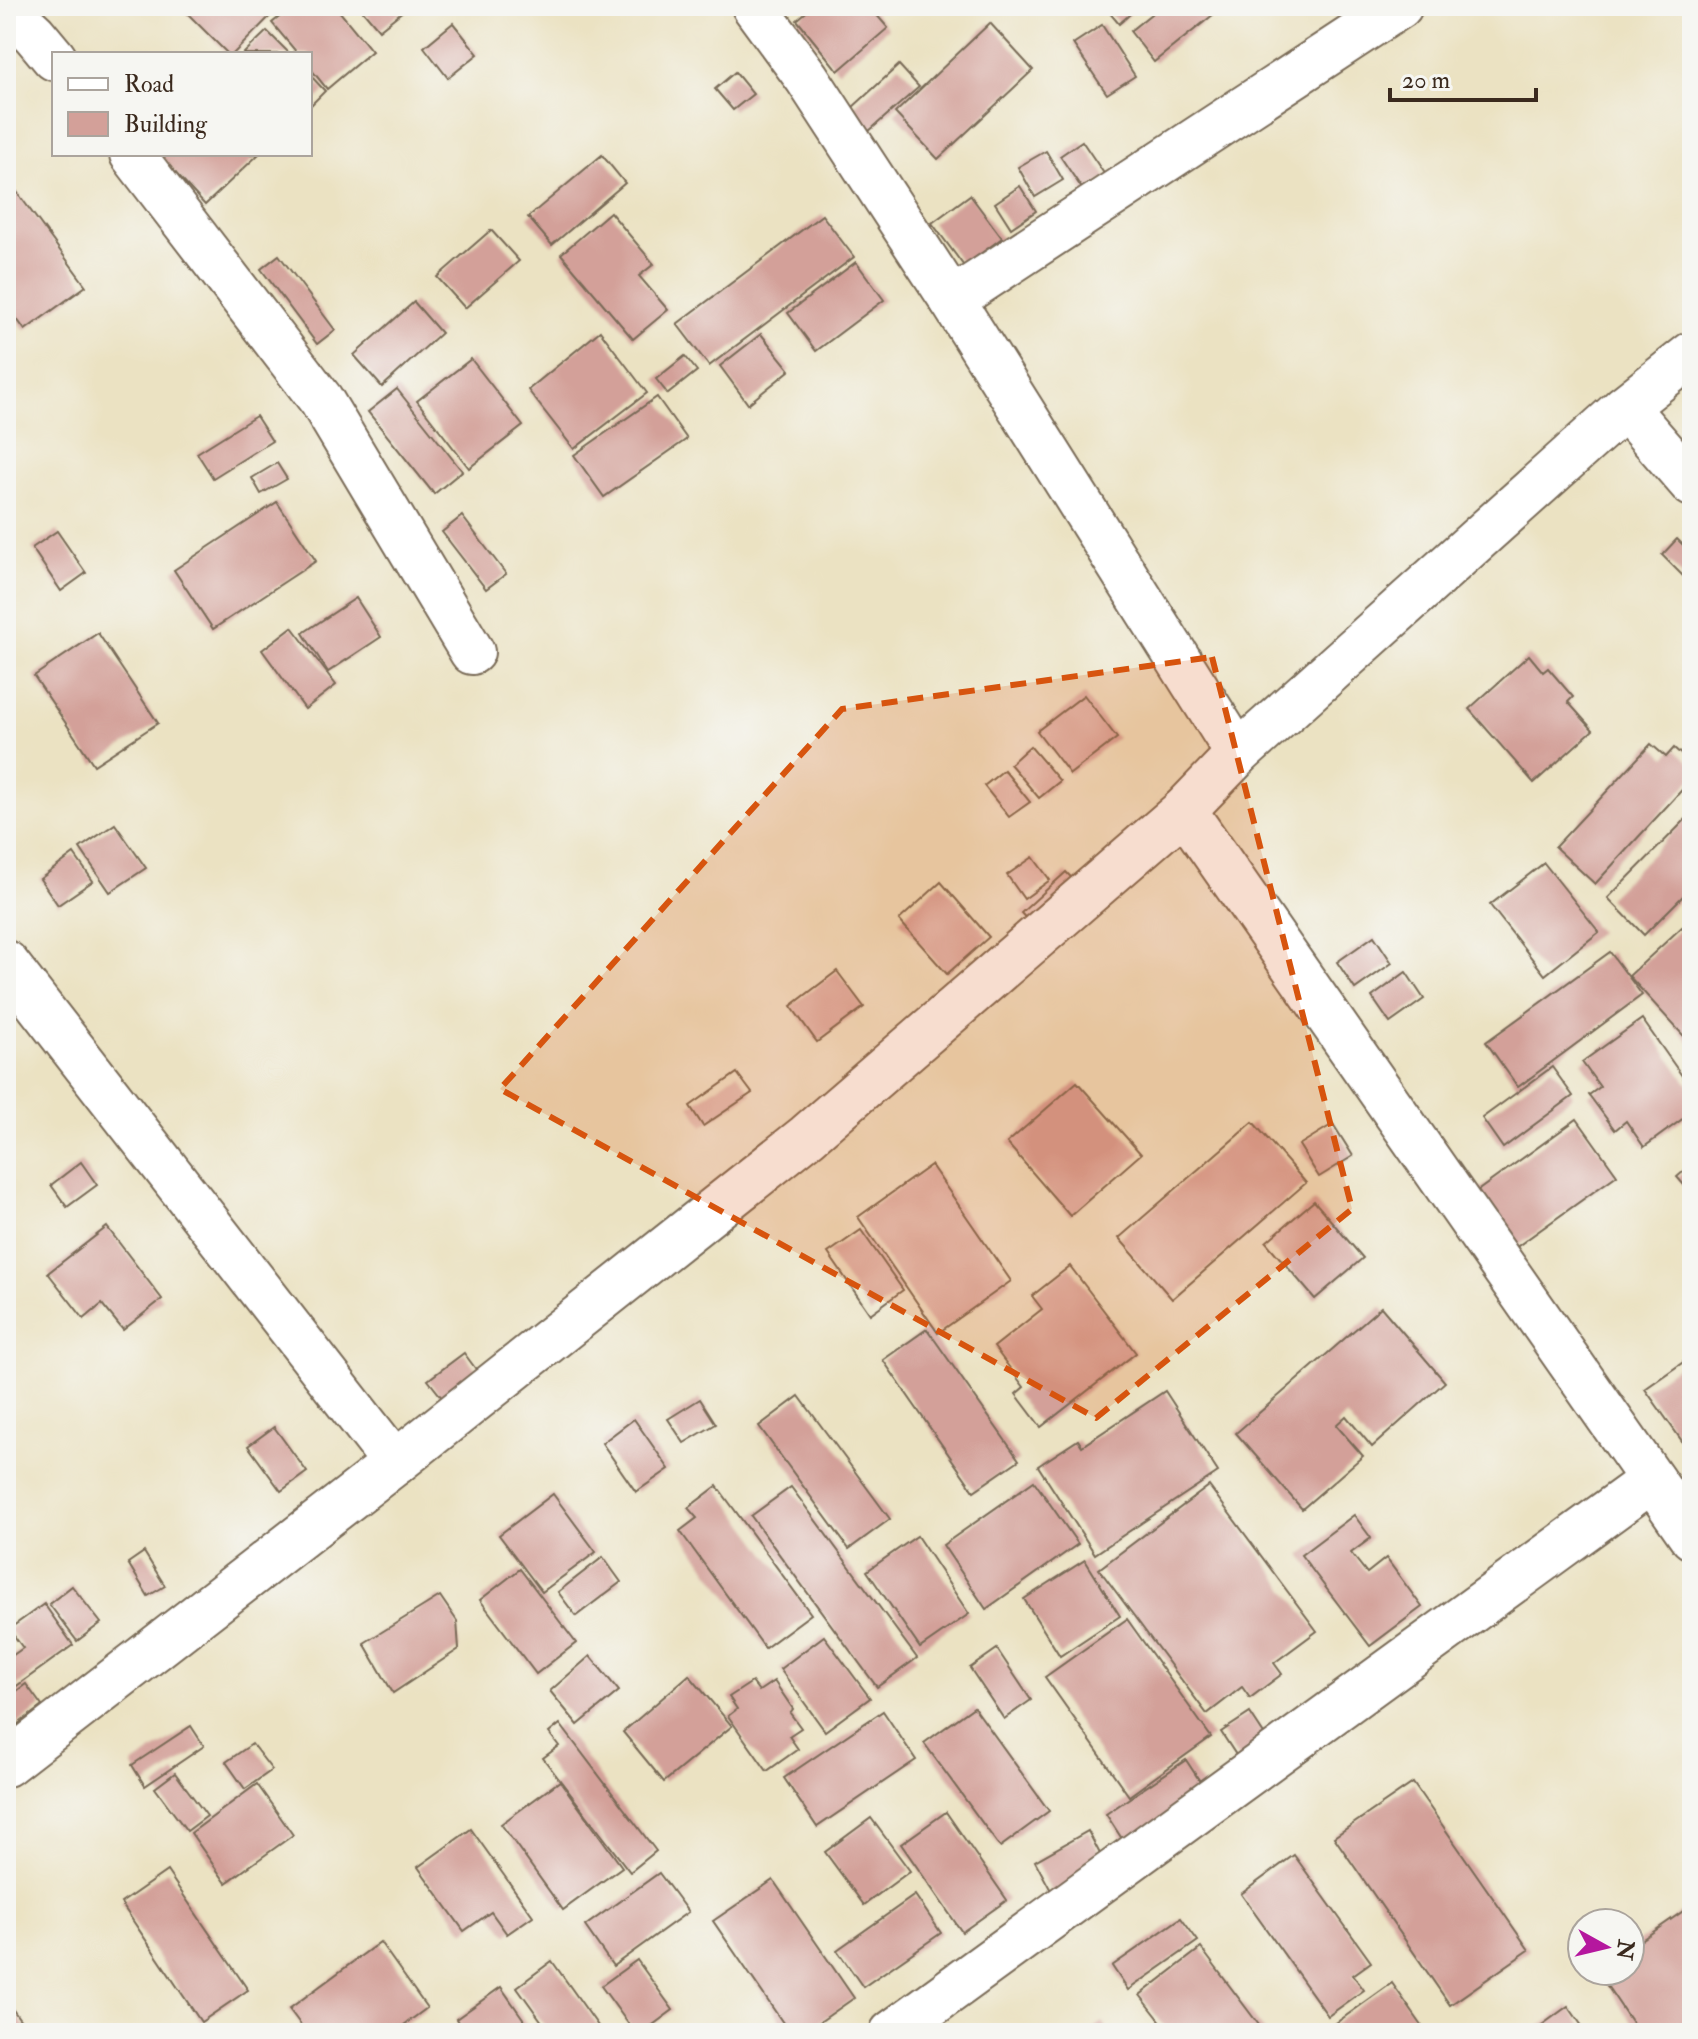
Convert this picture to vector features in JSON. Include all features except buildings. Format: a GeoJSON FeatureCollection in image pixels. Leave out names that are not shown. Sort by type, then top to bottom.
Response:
{"type":"FeatureCollection","features":[{"type":"Feature","properties":{"kind":"street"},"geometry":{"type":"LineString","coordinates":[[754,6],[807,78],[952,300],[1238,754]]}},
{"type":"Feature","properties":{"kind":"street"},"geometry":{"type":"LineString","coordinates":[[952,300],[1400,6]]}},
{"type":"Feature","properties":{"kind":"street"},"geometry":{"type":"LineString","coordinates":[[6,8],[52,56]]}},
{"type":"Feature","properties":{"kind":"street"},"geometry":{"type":"LineString","coordinates":[[134,156],[321,400],[472,652]]}},
{"type":"Feature","properties":{"kind":"street"},"geometry":{"type":"LineString","coordinates":[[6,1764],[395,1463],[807,1136],[1184,810],[1238,754],[1625,407],[1692,354]]}},
{"type":"Feature","properties":{"kind":"street"},"geometry":{"type":"LineString","coordinates":[[1625,407],[1692,484]]}},
{"type":"Feature","properties":{"kind":"street"},"geometry":{"type":"LineString","coordinates":[[1184,810],[1692,1537]]}},
{"type":"Feature","properties":{"kind":"street"},"geometry":{"type":"LineString","coordinates":[[6,963],[395,1463]]}},
{"type":"Feature","properties":{"kind":"street"},"geometry":{"type":"LineString","coordinates":[[892,2033],[1652,1480]]}},
{"type":"Feature","properties":{"kind":"highlighted area"},"geometry":{"type":"Polygon","coordinates":[[[1212,657],[1352,1209],[1096,1418],[500,1089],[842,709],[1212,657]]]}}]}
